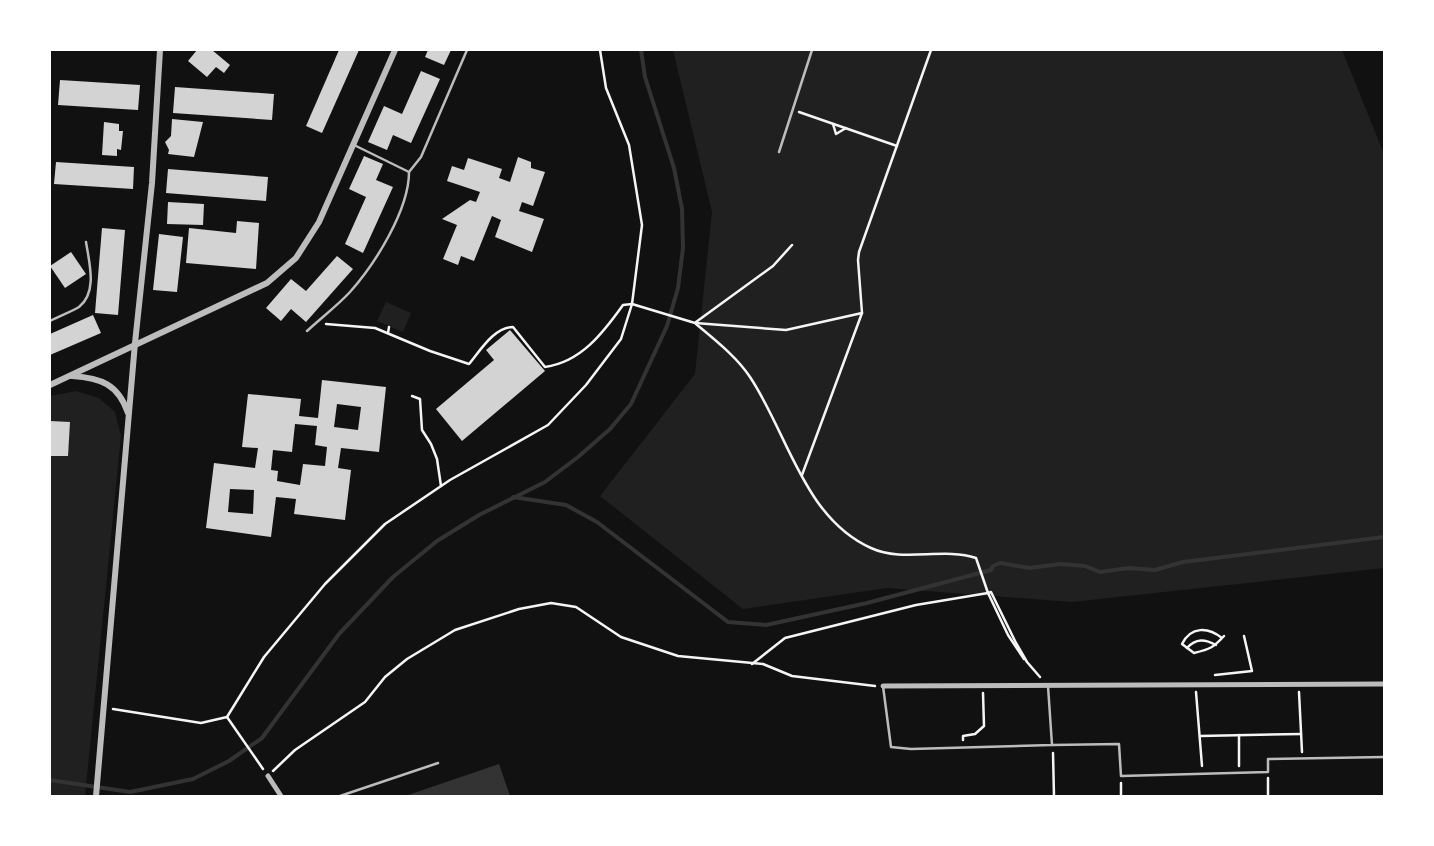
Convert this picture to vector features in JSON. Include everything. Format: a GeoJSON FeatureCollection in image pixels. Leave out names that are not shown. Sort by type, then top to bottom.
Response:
{"type":"FeatureCollection","features":[{"type":"Feature","properties":{"kind":"street"},"geometry":{"type":"LineString","coordinates":[[96,796],[112,592],[130,416],[134,344],[152,183],[160,50]]}},
{"type":"Feature","properties":{"kind":"street"},"geometry":{"type":"LineString","coordinates":[[50,385],[72,376],[86,366],[253,290],[287,267],[303,248],[319,222],[395,50]]}},
{"type":"Feature","properties":{"kind":"street"},"geometry":{"type":"LineString","coordinates":[[72,376],[91,377],[108,383],[121,398],[130,416]]}},
{"type":"Feature","properties":{"kind":"street"},"geometry":{"type":"LineString","coordinates":[[883,686],[1384,684]]}},
{"type":"Feature","properties":{"kind":"street"},"geometry":{"type":"LineString","coordinates":[[268,776],[281,796]]}},
{"type":"Feature","properties":{"kind":"lane"},"geometry":{"type":"LineString","coordinates":[[306,331],[350,292],[376,258],[408,191],[409,172],[423,152],[467,50]]}},
{"type":"Feature","properties":{"kind":"lane"},"geometry":{"type":"LineString","coordinates":[[779,152],[812,50]]}},
{"type":"Feature","properties":{"kind":"lane"},"geometry":{"type":"LineString","coordinates":[[354,145],[409,172]]}},
{"type":"Feature","properties":{"kind":"lane"},"geometry":{"type":"LineString","coordinates":[[50,320],[79,306],[87,295],[91,281],[86,242]]}},
{"type":"Feature","properties":{"kind":"lane"},"geometry":{"type":"LineString","coordinates":[[883,686],[891,747],[962,748],[1119,744],[1121,776],[1202,772],[1268,772],[1268,759],[1384,757]]}},
{"type":"Feature","properties":{"kind":"lane"},"geometry":{"type":"LineString","coordinates":[[1048,686],[1052,746]]}},
{"type":"Feature","properties":{"kind":"lane"},"geometry":{"type":"LineString","coordinates":[[340,796],[438,763]]}},
{"type":"Feature","properties":{"kind":"path"},"geometry":{"type":"LineString","coordinates":[[104,708],[202,723],[227,717],[264,658],[325,584],[385,524],[441,486],[548,425],[586,385],[621,339],[632,304],[642,225],[629,145],[606,88],[600,50]]}},
{"type":"Feature","properties":{"kind":"path"},"geometry":{"type":"LineString","coordinates":[[802,475],[862,314],[858,256],[931,50]]}},
{"type":"Feature","properties":{"kind":"path"},"geometry":{"type":"LineString","coordinates":[[792,110],[897,146]]}},
{"type":"Feature","properties":{"kind":"path"},"geometry":{"type":"LineString","coordinates":[[833,124],[836,134],[846,128]]}},
{"type":"Feature","properties":{"kind":"path"},"geometry":{"type":"LineString","coordinates":[[695,323],[774,266],[792,245]]}},
{"type":"Feature","properties":{"kind":"path"},"geometry":{"type":"LineString","coordinates":[[316,323],[376,328],[430,351],[469,364],[484,345],[506,327],[513,327],[545,367],[558,365],[574,359],[609,325],[623,305],[632,304],[695,323],[786,330],[862,314]]}},
{"type":"Feature","properties":{"kind":"path"},"geometry":{"type":"LineString","coordinates":[[695,323],[749,375],[772,412],[802,475],[821,508],[836,525],[854,539],[872,549],[887,553],[976,558],[988,592],[991,592],[1027,662],[1048,686]]}},
{"type":"Feature","properties":{"kind":"path"},"geometry":{"type":"LineString","coordinates":[[388,333],[389,327]]}},
{"type":"Feature","properties":{"kind":"path"},"geometry":{"type":"LineString","coordinates":[[412,396],[420,399],[422,430],[432,444],[437,459],[441,486]]}},
{"type":"Feature","properties":{"kind":"path"},"geometry":{"type":"LineString","coordinates":[[752,664],[785,638],[916,605],[988,592]]}},
{"type":"Feature","properties":{"kind":"path"},"geometry":{"type":"LineString","coordinates":[[268,776],[295,750],[365,702],[384,677],[407,659],[455,630],[520,608],[551,604],[576,607],[601,621],[621,637],[678,656],[763,664],[792,676],[883,686]]}},
{"type":"Feature","properties":{"kind":"path"},"geometry":{"type":"LineString","coordinates":[[1197,630],[1213,632],[1223,637],[1216,645],[1212,649],[1194,653],[1182,644],[1185,639],[1197,630]]}},
{"type":"Feature","properties":{"kind":"path"},"geometry":{"type":"LineString","coordinates":[[1212,685],[1211,675],[1252,672],[1244,636]]}},
{"type":"Feature","properties":{"kind":"path"},"geometry":{"type":"LineString","coordinates":[[1187,648],[1200,640],[1216,645]]}},
{"type":"Feature","properties":{"kind":"path"},"geometry":{"type":"LineString","coordinates":[[1298,691],[1303,758]]}},
{"type":"Feature","properties":{"kind":"path"},"geometry":{"type":"LineString","coordinates":[[962,748],[963,736],[975,734],[984,726],[983,692]]}},
{"type":"Feature","properties":{"kind":"path"},"geometry":{"type":"LineString","coordinates":[[1196,692],[1202,772]]}},
{"type":"Feature","properties":{"kind":"path"},"geometry":{"type":"LineString","coordinates":[[227,717],[258,762]]}},
{"type":"Feature","properties":{"kind":"path"},"geometry":{"type":"LineString","coordinates":[[1200,736],[1301,734]]}},
{"type":"Feature","properties":{"kind":"path"},"geometry":{"type":"LineString","coordinates":[[1239,735],[1240,772]]}},
{"type":"Feature","properties":{"kind":"path"},"geometry":{"type":"LineString","coordinates":[[1052,746],[1054,796]]}},
{"type":"Feature","properties":{"kind":"path"},"geometry":{"type":"LineString","coordinates":[[1268,772],[1268,796]]}},
{"type":"Feature","properties":{"kind":"path"},"geometry":{"type":"LineString","coordinates":[[1121,776],[1121,796]]}},
{"type":"Feature","properties":{"kind":"shaded area"},"geometry":{"type":"Polygon","coordinates":[[[673,50],[1342,50],[1384,154],[1384,568],[1072,602],[887,588],[743,609],[600,496],[695,374],[712,212],[673,50]]]}},
{"type":"Feature","properties":{"kind":"shaded area"},"geometry":{"type":"Polygon","coordinates":[[[386,302],[411,313],[403,332],[377,321],[386,302]]]}},
{"type":"Feature","properties":{"kind":"shaded area"},"geometry":{"type":"Polygon","coordinates":[[[76,391],[99,398],[115,412],[121,436],[85,796],[50,796],[50,396],[76,391]]]}},
{"type":"Feature","properties":{"kind":"shaded area"},"geometry":{"type":"Polygon","coordinates":[[[499,764],[510,796],[408,796],[408,795],[499,764]]]}},
{"type":"Feature","properties":{"kind":"building"},"geometry":{"type":"Polygon","coordinates":[[[197,50],[212,50],[230,65],[224,73],[216,67],[207,77],[188,61],[197,50]]]}},
{"type":"Feature","properties":{"kind":"building"},"geometry":{"type":"Polygon","coordinates":[[[339,50],[359,50],[322,133],[306,126],[339,50]]]}},
{"type":"Feature","properties":{"kind":"building"},"geometry":{"type":"Polygon","coordinates":[[[428,50],[451,50],[444,65],[425,57],[428,50]]]}},
{"type":"Feature","properties":{"kind":"building"},"geometry":{"type":"Polygon","coordinates":[[[421,71],[440,79],[411,143],[393,135],[387,150],[368,142],[384,106],[402,114],[421,71]]]}},
{"type":"Feature","properties":{"kind":"building"},"geometry":{"type":"Polygon","coordinates":[[[60,80],[140,85],[138,110],[58,105],[60,80]]]}},
{"type":"Feature","properties":{"kind":"building"},"geometry":{"type":"Polygon","coordinates":[[[175,87],[274,94],[272,120],[173,113],[175,87]]]}},
{"type":"Feature","properties":{"kind":"building"},"geometry":{"type":"Polygon","coordinates":[[[172,119],[203,122],[194,157],[168,154],[169,150],[165,142],[171,136],[172,119]]]}},
{"type":"Feature","properties":{"kind":"building"},"geometry":{"type":"Polygon","coordinates":[[[104,122],[119,124],[119,131],[123,131],[121,150],[117,149],[117,156],[102,155],[104,122]]]}},
{"type":"Feature","properties":{"kind":"building"},"geometry":{"type":"Polygon","coordinates":[[[364,156],[383,164],[376,180],[393,187],[363,253],[345,244],[366,197],[349,189],[364,156]]]}},
{"type":"Feature","properties":{"kind":"building"},"geometry":{"type":"Polygon","coordinates":[[[518,157],[531,162],[531,168],[545,172],[533,206],[522,202],[519,211],[544,219],[532,252],[495,237],[501,220],[492,216],[474,261],[461,256],[458,265],[443,259],[457,225],[442,219],[470,200],[476,202],[480,192],[447,181],[452,166],[464,170],[468,158],[502,169],[499,178],[510,182],[518,157]]]}},
{"type":"Feature","properties":{"kind":"building"},"geometry":{"type":"Polygon","coordinates":[[[56,162],[134,167],[133,189],[54,184],[56,162]]]}},
{"type":"Feature","properties":{"kind":"building"},"geometry":{"type":"Polygon","coordinates":[[[168,169],[268,177],[266,201],[166,193],[168,169]]]}},
{"type":"Feature","properties":{"kind":"building"},"geometry":{"type":"Polygon","coordinates":[[[168,202],[204,204],[203,225],[167,224],[168,202]]]}},
{"type":"Feature","properties":{"kind":"building"},"geometry":{"type":"Polygon","coordinates":[[[237,221],[259,223],[256,269],[186,263],[189,228],[236,233],[237,221]]]}},
{"type":"Feature","properties":{"kind":"building"},"geometry":{"type":"Polygon","coordinates":[[[102,228],[125,230],[118,315],[95,313],[102,228]]]}},
{"type":"Feature","properties":{"kind":"building"},"geometry":{"type":"Polygon","coordinates":[[[159,234],[183,237],[177,292],[153,290],[159,234]]]}},
{"type":"Feature","properties":{"kind":"building"},"geometry":{"type":"Polygon","coordinates":[[[71,252],[86,274],[65,288],[50,266],[71,252]]]}},
{"type":"Feature","properties":{"kind":"building"},"geometry":{"type":"Polygon","coordinates":[[[337,256],[353,269],[306,322],[291,309],[281,321],[266,308],[291,279],[306,291],[337,256]]]}},
{"type":"Feature","properties":{"kind":"building"},"geometry":{"type":"Polygon","coordinates":[[[93,315],[101,333],[50,355],[50,334],[93,315]]]}},
{"type":"Feature","properties":{"kind":"building"},"geometry":{"type":"Polygon","coordinates":[[[510,330],[545,371],[462,441],[436,409],[494,360],[486,350],[510,330]]]}},
{"type":"Feature","properties":{"kind":"building"},"geometry":{"type":"Polygon","coordinates":[[[322,380],[386,387],[379,452],[341,448],[338,468],[351,470],[345,520],[294,514],[296,499],[276,497],[271,537],[206,528],[214,463],[255,468],[258,448],[242,447],[248,394],[301,399],[299,416],[318,418],[322,380]],[[337,404],[334,427],[358,430],[361,407],[337,404]],[[295,424],[292,452],[273,450],[271,470],[278,471],[277,481],[300,485],[303,464],[325,466],[327,447],[315,445],[317,426],[295,424]],[[230,489],[228,512],[253,514],[254,490],[230,489]]]}},
{"type":"Feature","properties":{"kind":"building"},"geometry":{"type":"Polygon","coordinates":[[[50,421],[70,422],[68,456],[50,456],[50,421]]]}},
{"type":"Feature","properties":{"kind":"waterway"},"geometry":{"type":"LineString","coordinates":[[50,780],[130,792],[193,779],[229,761],[262,738],[339,634],[393,577],[437,541],[479,515],[545,482],[610,429],[631,404],[667,326],[678,288],[683,248],[682,209],[674,168],[645,77],[641,50]]}},
{"type":"Feature","properties":{"kind":"waterway"},"geometry":{"type":"LineString","coordinates":[[513,497],[566,505],[597,522],[728,622],[766,625],[867,603],[991,570],[993,566],[1000,563],[1030,568],[1060,564],[1085,566],[1100,572],[1129,568],[1155,570],[1183,562],[1384,537]]}}]}
